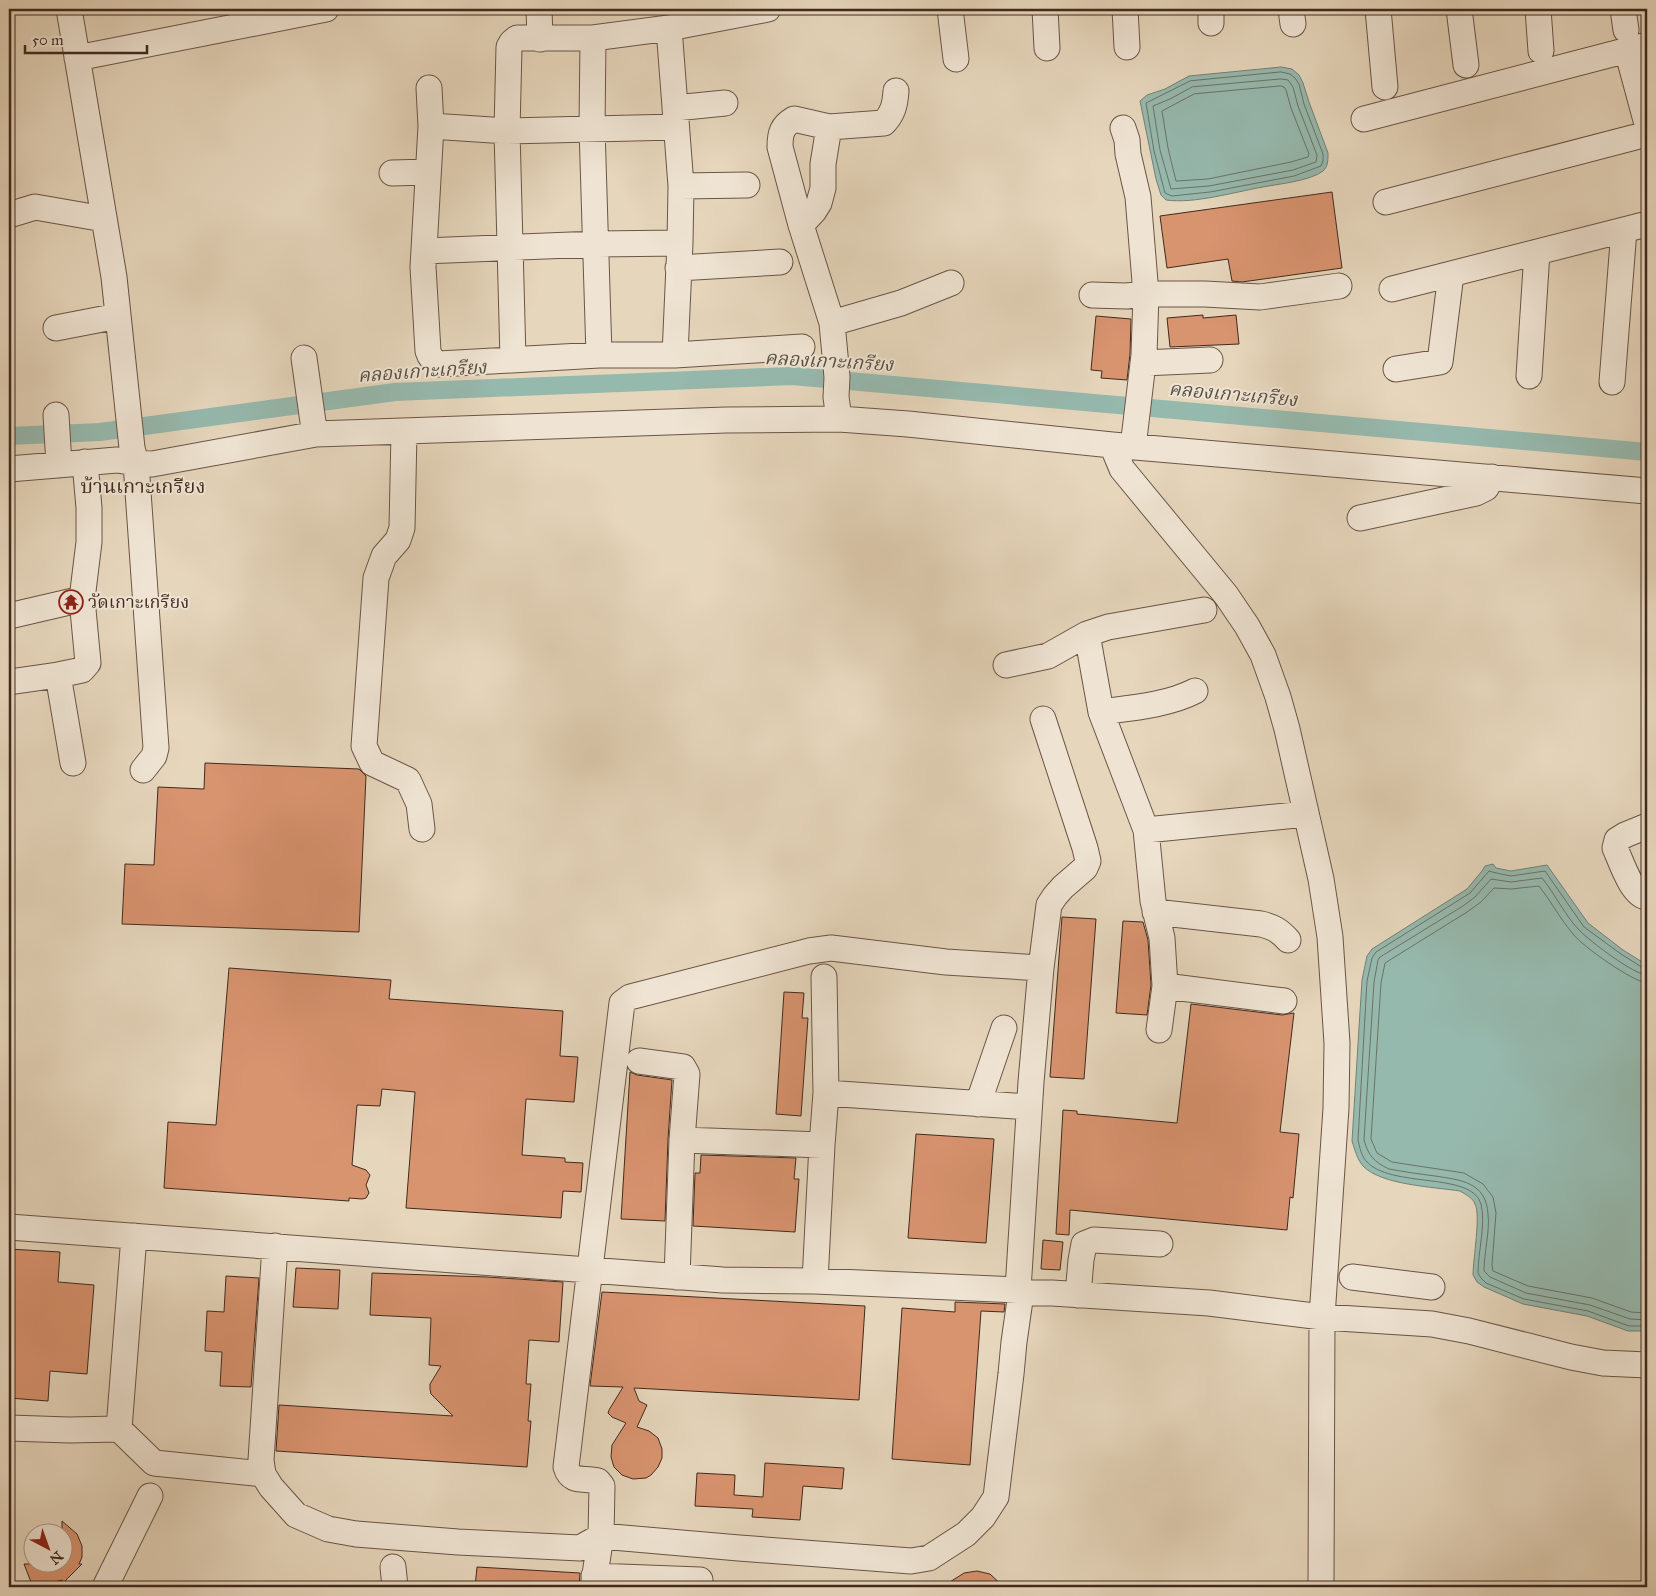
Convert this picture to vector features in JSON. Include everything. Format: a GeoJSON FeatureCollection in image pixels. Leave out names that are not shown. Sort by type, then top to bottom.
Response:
{"type":"FeatureCollection","features":[{"type":"Feature","properties":{"kind":"street"},"geometry":{"type":"LineString","coordinates":[[68,9],[114,277],[134,456],[156,748],[154,756],[143,770]]}},
{"type":"Feature","properties":{"kind":"street"},"geometry":{"type":"LineString","coordinates":[[77,58],[326,9]]}},
{"type":"Feature","properties":{"kind":"street"},"geometry":{"type":"LineString","coordinates":[[539,9],[540,39]]}},
{"type":"Feature","properties":{"kind":"street"},"geometry":{"type":"LineString","coordinates":[[513,360],[507,131],[509,48],[512,42],[517,38],[593,38],[669,28],[720,13],[768,9]]}},
{"type":"Feature","properties":{"kind":"street"},"geometry":{"type":"LineString","coordinates":[[950,9],[956,59]]}},
{"type":"Feature","properties":{"kind":"street"},"geometry":{"type":"LineString","coordinates":[[1046,9],[1047,48]]}},
{"type":"Feature","properties":{"kind":"street"},"geometry":{"type":"LineString","coordinates":[[1125,9],[1127,47]]}},
{"type":"Feature","properties":{"kind":"street"},"geometry":{"type":"LineString","coordinates":[[1378,9],[1385,86]]}},
{"type":"Feature","properties":{"kind":"street"},"geometry":{"type":"LineString","coordinates":[[1459,9],[1466,65]]}},
{"type":"Feature","properties":{"kind":"street"},"geometry":{"type":"LineString","coordinates":[[1538,9],[1541,51]]}},
{"type":"Feature","properties":{"kind":"street"},"geometry":{"type":"LineString","coordinates":[[669,28],[681,186],[675,355]]}},
{"type":"Feature","properties":{"kind":"street"},"geometry":{"type":"LineString","coordinates":[[1364,119],[1631,34],[1647,124]]}},
{"type":"Feature","properties":{"kind":"street"},"geometry":{"type":"LineString","coordinates":[[593,38],[592,128],[600,356]]}},
{"type":"Feature","properties":{"kind":"street"},"geometry":{"type":"LineString","coordinates":[[429,88],[431,126],[423,267],[428,350],[433,361],[440,364],[600,356],[675,355],[802,346]]}},
{"type":"Feature","properties":{"kind":"street"},"geometry":{"type":"LineString","coordinates":[[837,398],[832,323],[801,224],[780,147],[780,136],[786,124],[794,119],[829,127],[884,122],[891,115],[895,106],[896,91]]}},
{"type":"Feature","properties":{"kind":"street"},"geometry":{"type":"LineString","coordinates":[[431,126],[507,131],[592,128],[676,117],[725,103]]}},
{"type":"Feature","properties":{"kind":"street"},"geometry":{"type":"LineString","coordinates":[[801,224],[819,203],[823,188],[823,164],[829,127]]}},
{"type":"Feature","properties":{"kind":"street"},"geometry":{"type":"LineString","coordinates":[[1123,128],[1138,197],[1146,294],[1143,363],[1139,398],[1122,469],[1226,595],[1247,626],[1263,655],[1287,729],[1321,879],[1330,937],[1337,1043],[1336,1108],[1322,1317],[1321,1587]]}},
{"type":"Feature","properties":{"kind":"street"},"geometry":{"type":"LineString","coordinates":[[1386,202],[1647,134]]}},
{"type":"Feature","properties":{"kind":"street"},"geometry":{"type":"LineString","coordinates":[[392,173],[428,172]]}},
{"type":"Feature","properties":{"kind":"street"},"geometry":{"type":"LineString","coordinates":[[681,186],[747,185]]}},
{"type":"Feature","properties":{"kind":"street"},"geometry":{"type":"LineString","coordinates":[[9,215],[36,207],[104,219]]}},
{"type":"Feature","properties":{"kind":"street"},"geometry":{"type":"LineString","coordinates":[[1392,289],[1636,227],[1612,382]]}},
{"type":"Feature","properties":{"kind":"street"},"geometry":{"type":"LineString","coordinates":[[424,251],[680,242]]}},
{"type":"Feature","properties":{"kind":"street"},"geometry":{"type":"LineString","coordinates":[[1529,376],[1537,252]]}},
{"type":"Feature","properties":{"kind":"street"},"geometry":{"type":"LineString","coordinates":[[678,268],[780,262]]}},
{"type":"Feature","properties":{"kind":"street"},"geometry":{"type":"LineString","coordinates":[[1396,369],[1440,362],[1451,274]]}},
{"type":"Feature","properties":{"kind":"street"},"geometry":{"type":"LineString","coordinates":[[832,323],[901,303],[951,283]]}},
{"type":"Feature","properties":{"kind":"street"},"geometry":{"type":"LineString","coordinates":[[1092,295],[1205,294],[1260,297],[1339,286]]}},
{"type":"Feature","properties":{"kind":"street"},"geometry":{"type":"LineString","coordinates":[[56,328],[118,316]]}},
{"type":"Feature","properties":{"kind":"street"},"geometry":{"type":"LineString","coordinates":[[304,358],[315,428]]}},
{"type":"Feature","properties":{"kind":"street"},"geometry":{"type":"LineString","coordinates":[[1143,363],[1210,360]]}},
{"type":"Feature","properties":{"kind":"street"},"geometry":{"type":"LineString","coordinates":[[9,469],[58,440],[85,462],[117,460],[134,456],[152,464],[315,428],[404,432],[726,420],[837,398],[908,424],[1127,442],[1647,491]]}},
{"type":"Feature","properties":{"kind":"street"},"geometry":{"type":"LineString","coordinates":[[404,432],[402,528],[398,540],[384,556],[376,578],[364,746],[372,763],[408,780],[419,804],[422,829]]}},
{"type":"Feature","properties":{"kind":"street"},"geometry":{"type":"LineString","coordinates":[[9,682],[82,670],[88,663],[82,599],[89,542],[89,508],[85,462]]}},
{"type":"Feature","properties":{"kind":"street"},"geometry":{"type":"LineString","coordinates":[[1360,518],[1476,493],[1486,488],[1492,477]]}},
{"type":"Feature","properties":{"kind":"street"},"geometry":{"type":"LineString","coordinates":[[9,616],[82,599]]}},
{"type":"Feature","properties":{"kind":"street"},"geometry":{"type":"LineString","coordinates":[[1006,665],[1048,656],[1087,634],[1108,627],[1204,610]]}},
{"type":"Feature","properties":{"kind":"street"},"geometry":{"type":"LineString","coordinates":[[1087,634],[1101,712],[1146,830],[1153,901],[1162,938],[1165,986],[1160,1030]]}},
{"type":"Feature","properties":{"kind":"street"},"geometry":{"type":"LineString","coordinates":[[58,675],[73,763]]}},
{"type":"Feature","properties":{"kind":"street"},"geometry":{"type":"LineString","coordinates":[[1101,712],[1141,707],[1186,696],[1195,691]]}},
{"type":"Feature","properties":{"kind":"street"},"geometry":{"type":"LineString","coordinates":[[275,1246],[260,1460],[263,1474],[271,1487],[296,1515],[328,1528],[356,1534],[458,1542],[580,1548],[601,1536],[911,1561],[929,1558],[966,1534],[983,1517],[996,1497],[1012,1374],[1019,1292],[1029,1108],[1041,968],[1049,905],[1063,887],[1085,868],[1088,861],[1043,719]]}},
{"type":"Feature","properties":{"kind":"street"},"geometry":{"type":"LineString","coordinates":[[1146,830],[1306,814]]}},
{"type":"Feature","properties":{"kind":"street"},"geometry":{"type":"LineString","coordinates":[[1647,826],[1617,840],[1615,848],[1636,892],[1647,898]]}},
{"type":"Feature","properties":{"kind":"street"},"geometry":{"type":"LineString","coordinates":[[1156,912],[1261,924],[1280,930],[1288,940]]}},
{"type":"Feature","properties":{"kind":"street"},"geometry":{"type":"LineString","coordinates":[[700,1580],[594,1582],[601,1536],[602,1486],[598,1482],[572,1477],[568,1474],[566,1467],[622,1003],[630,997],[809,951],[831,948],[946,962],[1041,968]]}},
{"type":"Feature","properties":{"kind":"street"},"geometry":{"type":"LineString","coordinates":[[815,1281],[826,1093],[824,978]]}},
{"type":"Feature","properties":{"kind":"street"},"geometry":{"type":"LineString","coordinates":[[1165,986],[1284,1001]]}},
{"type":"Feature","properties":{"kind":"street"},"geometry":{"type":"LineString","coordinates":[[978,1104],[1004,1028]]}},
{"type":"Feature","properties":{"kind":"street"},"geometry":{"type":"LineString","coordinates":[[639,1061],[683,1067],[687,1074],[682,1140],[677,1276]]}},
{"type":"Feature","properties":{"kind":"street"},"geometry":{"type":"LineString","coordinates":[[826,1093],[1029,1108]]}},
{"type":"Feature","properties":{"kind":"street"},"geometry":{"type":"LineString","coordinates":[[682,1140],[822,1145]]}},
{"type":"Feature","properties":{"kind":"street"},"geometry":{"type":"LineString","coordinates":[[9,1227],[723,1280],[815,1281],[1209,1303],[1322,1317],[1432,1324],[1469,1331],[1579,1358],[1631,1365],[1647,1365]]}},
{"type":"Feature","properties":{"kind":"street"},"geometry":{"type":"LineString","coordinates":[[119,1428],[134,1236]]}},
{"type":"Feature","properties":{"kind":"street"},"geometry":{"type":"LineString","coordinates":[[1078,1295],[1084,1244],[1094,1240],[1160,1244]]}},
{"type":"Feature","properties":{"kind":"street"},"geometry":{"type":"LineString","coordinates":[[1352,1277],[1432,1287]]}},
{"type":"Feature","properties":{"kind":"street"},"geometry":{"type":"LineString","coordinates":[[1406,1284],[1406,1322]]}},
{"type":"Feature","properties":{"kind":"street"},"geometry":{"type":"LineString","coordinates":[[9,1428],[69,1430],[119,1428],[154,1463],[263,1474]]}},
{"type":"Feature","properties":{"kind":"street"},"geometry":{"type":"LineString","coordinates":[[105,1587],[150,1496]]}},
{"type":"Feature","properties":{"kind":"water"},"geometry":{"type":"Polygon","coordinates":[[[1281,67],[1292,69],[1299,75],[1303,83],[1328,153],[1325,169],[1310,177],[1294,182],[1202,199],[1166,200],[1161,195],[1156,179],[1140,101],[1147,95],[1165,89],[1189,76],[1281,67]]]}},
{"type":"Feature","properties":{"kind":"water"},"geometry":{"type":"Polygon","coordinates":[[[1493,864],[1496,868],[1511,871],[1547,865],[1588,923],[1623,950],[1647,965],[1647,1331],[1628,1331],[1587,1316],[1523,1304],[1484,1287],[1477,1282],[1473,1275],[1477,1210],[1473,1200],[1460,1191],[1408,1184],[1382,1177],[1363,1166],[1355,1151],[1352,1141],[1362,980],[1367,956],[1372,949],[1467,889],[1485,866],[1493,864]]]}},
{"type":"Feature","properties":{"kind":"building"},"geometry":{"type":"Polygon","coordinates":[[[1332,192],[1342,268],[1242,282],[1232,281],[1228,259],[1167,268],[1160,216],[1332,192]]]}},
{"type":"Feature","properties":{"kind":"building"},"geometry":{"type":"Polygon","coordinates":[[[1203,315],[1203,318],[1236,315],[1239,344],[1170,347],[1167,318],[1203,315]]]}},
{"type":"Feature","properties":{"kind":"building"},"geometry":{"type":"Polygon","coordinates":[[[1096,316],[1131,319],[1127,380],[1101,378],[1102,371],[1091,370],[1096,316]]]}},
{"type":"Feature","properties":{"kind":"building"},"geometry":{"type":"Polygon","coordinates":[[[205,763],[359,769],[366,776],[359,932],[122,924],[125,864],[154,865],[158,787],[204,789],[205,763]]]}},
{"type":"Feature","properties":{"kind":"building"},"geometry":{"type":"Polygon","coordinates":[[[1062,917],[1096,919],[1084,1079],[1050,1077],[1062,917]]]}},
{"type":"Feature","properties":{"kind":"building"},"geometry":{"type":"Polygon","coordinates":[[[1123,921],[1143,922],[1148,940],[1151,985],[1147,1015],[1116,1013],[1123,921]]]}},
{"type":"Feature","properties":{"kind":"building"},"geometry":{"type":"Polygon","coordinates":[[[229,968],[391,980],[389,999],[563,1011],[560,1056],[578,1057],[574,1102],[526,1099],[522,1155],[565,1158],[565,1162],[583,1163],[581,1192],[563,1191],[561,1218],[406,1208],[415,1092],[382,1089],[380,1106],[357,1105],[352,1165],[366,1170],[370,1175],[366,1185],[369,1193],[366,1198],[349,1198],[349,1201],[164,1188],[168,1122],[216,1125],[229,968]]]}},
{"type":"Feature","properties":{"kind":"building"},"geometry":{"type":"Polygon","coordinates":[[[784,992],[804,993],[802,1018],[808,1018],[801,1116],[776,1114],[784,992]]]}},
{"type":"Feature","properties":{"kind":"building"},"geometry":{"type":"Polygon","coordinates":[[[1191,1004],[1282,1015],[1294,1013],[1280,1132],[1299,1134],[1293,1198],[1290,1197],[1287,1230],[1070,1210],[1069,1235],[1056,1234],[1063,1110],[1077,1111],[1077,1114],[1177,1123],[1191,1004]]]}},
{"type":"Feature","properties":{"kind":"building"},"geometry":{"type":"Polygon","coordinates":[[[630,1072],[637,1075],[672,1080],[665,1221],[621,1219],[630,1072]]]}},
{"type":"Feature","properties":{"kind":"building"},"geometry":{"type":"Polygon","coordinates":[[[916,1134],[994,1139],[986,1243],[908,1238],[916,1134]]]}},
{"type":"Feature","properties":{"kind":"building"},"geometry":{"type":"Polygon","coordinates":[[[701,1155],[796,1158],[794,1179],[799,1179],[795,1232],[693,1226],[695,1173],[700,1173],[701,1155]]]}},
{"type":"Feature","properties":{"kind":"building"},"geometry":{"type":"Polygon","coordinates":[[[1043,1240],[1063,1242],[1060,1270],[1041,1269],[1043,1240]]]}},
{"type":"Feature","properties":{"kind":"building"},"geometry":{"type":"Polygon","coordinates":[[[9,1249],[60,1252],[58,1282],[94,1285],[87,1374],[50,1371],[48,1401],[9,1398],[9,1249]]]}},
{"type":"Feature","properties":{"kind":"building"},"geometry":{"type":"Polygon","coordinates":[[[296,1268],[340,1270],[338,1309],[293,1307],[296,1268]]]}},
{"type":"Feature","properties":{"kind":"building"},"geometry":{"type":"Polygon","coordinates":[[[372,1273],[563,1282],[559,1342],[529,1340],[526,1384],[531,1384],[528,1421],[531,1421],[527,1467],[276,1451],[279,1405],[453,1416],[431,1394],[430,1384],[441,1366],[429,1365],[431,1318],[370,1315],[372,1273]]]}},
{"type":"Feature","properties":{"kind":"building"},"geometry":{"type":"Polygon","coordinates":[[[226,1276],[259,1278],[251,1387],[220,1386],[222,1352],[205,1351],[207,1311],[224,1312],[226,1276]]]}},
{"type":"Feature","properties":{"kind":"building"},"geometry":{"type":"Polygon","coordinates":[[[602,1292],[865,1306],[859,1400],[634,1388],[639,1401],[647,1405],[637,1427],[649,1431],[658,1438],[662,1449],[662,1458],[658,1467],[646,1478],[633,1479],[622,1475],[614,1467],[611,1457],[612,1445],[626,1423],[612,1417],[608,1413],[623,1387],[590,1386],[602,1292]]]}},
{"type":"Feature","properties":{"kind":"building"},"geometry":{"type":"Polygon","coordinates":[[[955,1302],[1005,1304],[1004,1312],[981,1311],[970,1465],[892,1459],[902,1308],[955,1312],[955,1302]]]}},
{"type":"Feature","properties":{"kind":"building"},"geometry":{"type":"Polygon","coordinates":[[[765,1463],[844,1468],[842,1489],[803,1486],[800,1520],[752,1517],[753,1509],[695,1506],[697,1473],[735,1475],[734,1495],[763,1497],[765,1463]]]}},
{"type":"Feature","properties":{"kind":"building"},"geometry":{"type":"Polygon","coordinates":[[[72,1530],[77,1534],[82,1546],[82,1557],[79,1564],[82,1564],[72,1574],[72,1530]]]}},
{"type":"Feature","properties":{"kind":"building"},"geometry":{"type":"Polygon","coordinates":[[[477,1567],[580,1573],[579,1587],[475,1587],[477,1567]]]}},
{"type":"Feature","properties":{"kind":"building"},"geometry":{"type":"Polygon","coordinates":[[[977,1571],[990,1574],[1004,1587],[942,1587],[964,1573],[977,1571]]]}},
{"type":"Feature","properties":{"kind":"building"},"geometry":{"type":"Polygon","coordinates":[[[28,1574],[72,1574],[62,1584],[62,1580],[55,1582],[31,1582],[28,1574]]]}},
{"type":"Feature","properties":{"kind":"waterway","name":"คลองเกาะเกรียง"},"geometry":{"type":"LineString","coordinates":[[9,436],[100,432],[395,392],[792,376],[1647,452]]}},
{"type":"Feature","properties":{"kind":"place","name":"วัดเกาะเกรียง"},"geometry":{"type":"Point","coordinates":[71,602]}},
{"type":"Feature","properties":{"kind":"district","name":"บ้านเกาะเกรียง"},"geometry":{"type":"Point","coordinates":[143,486]}}]}
